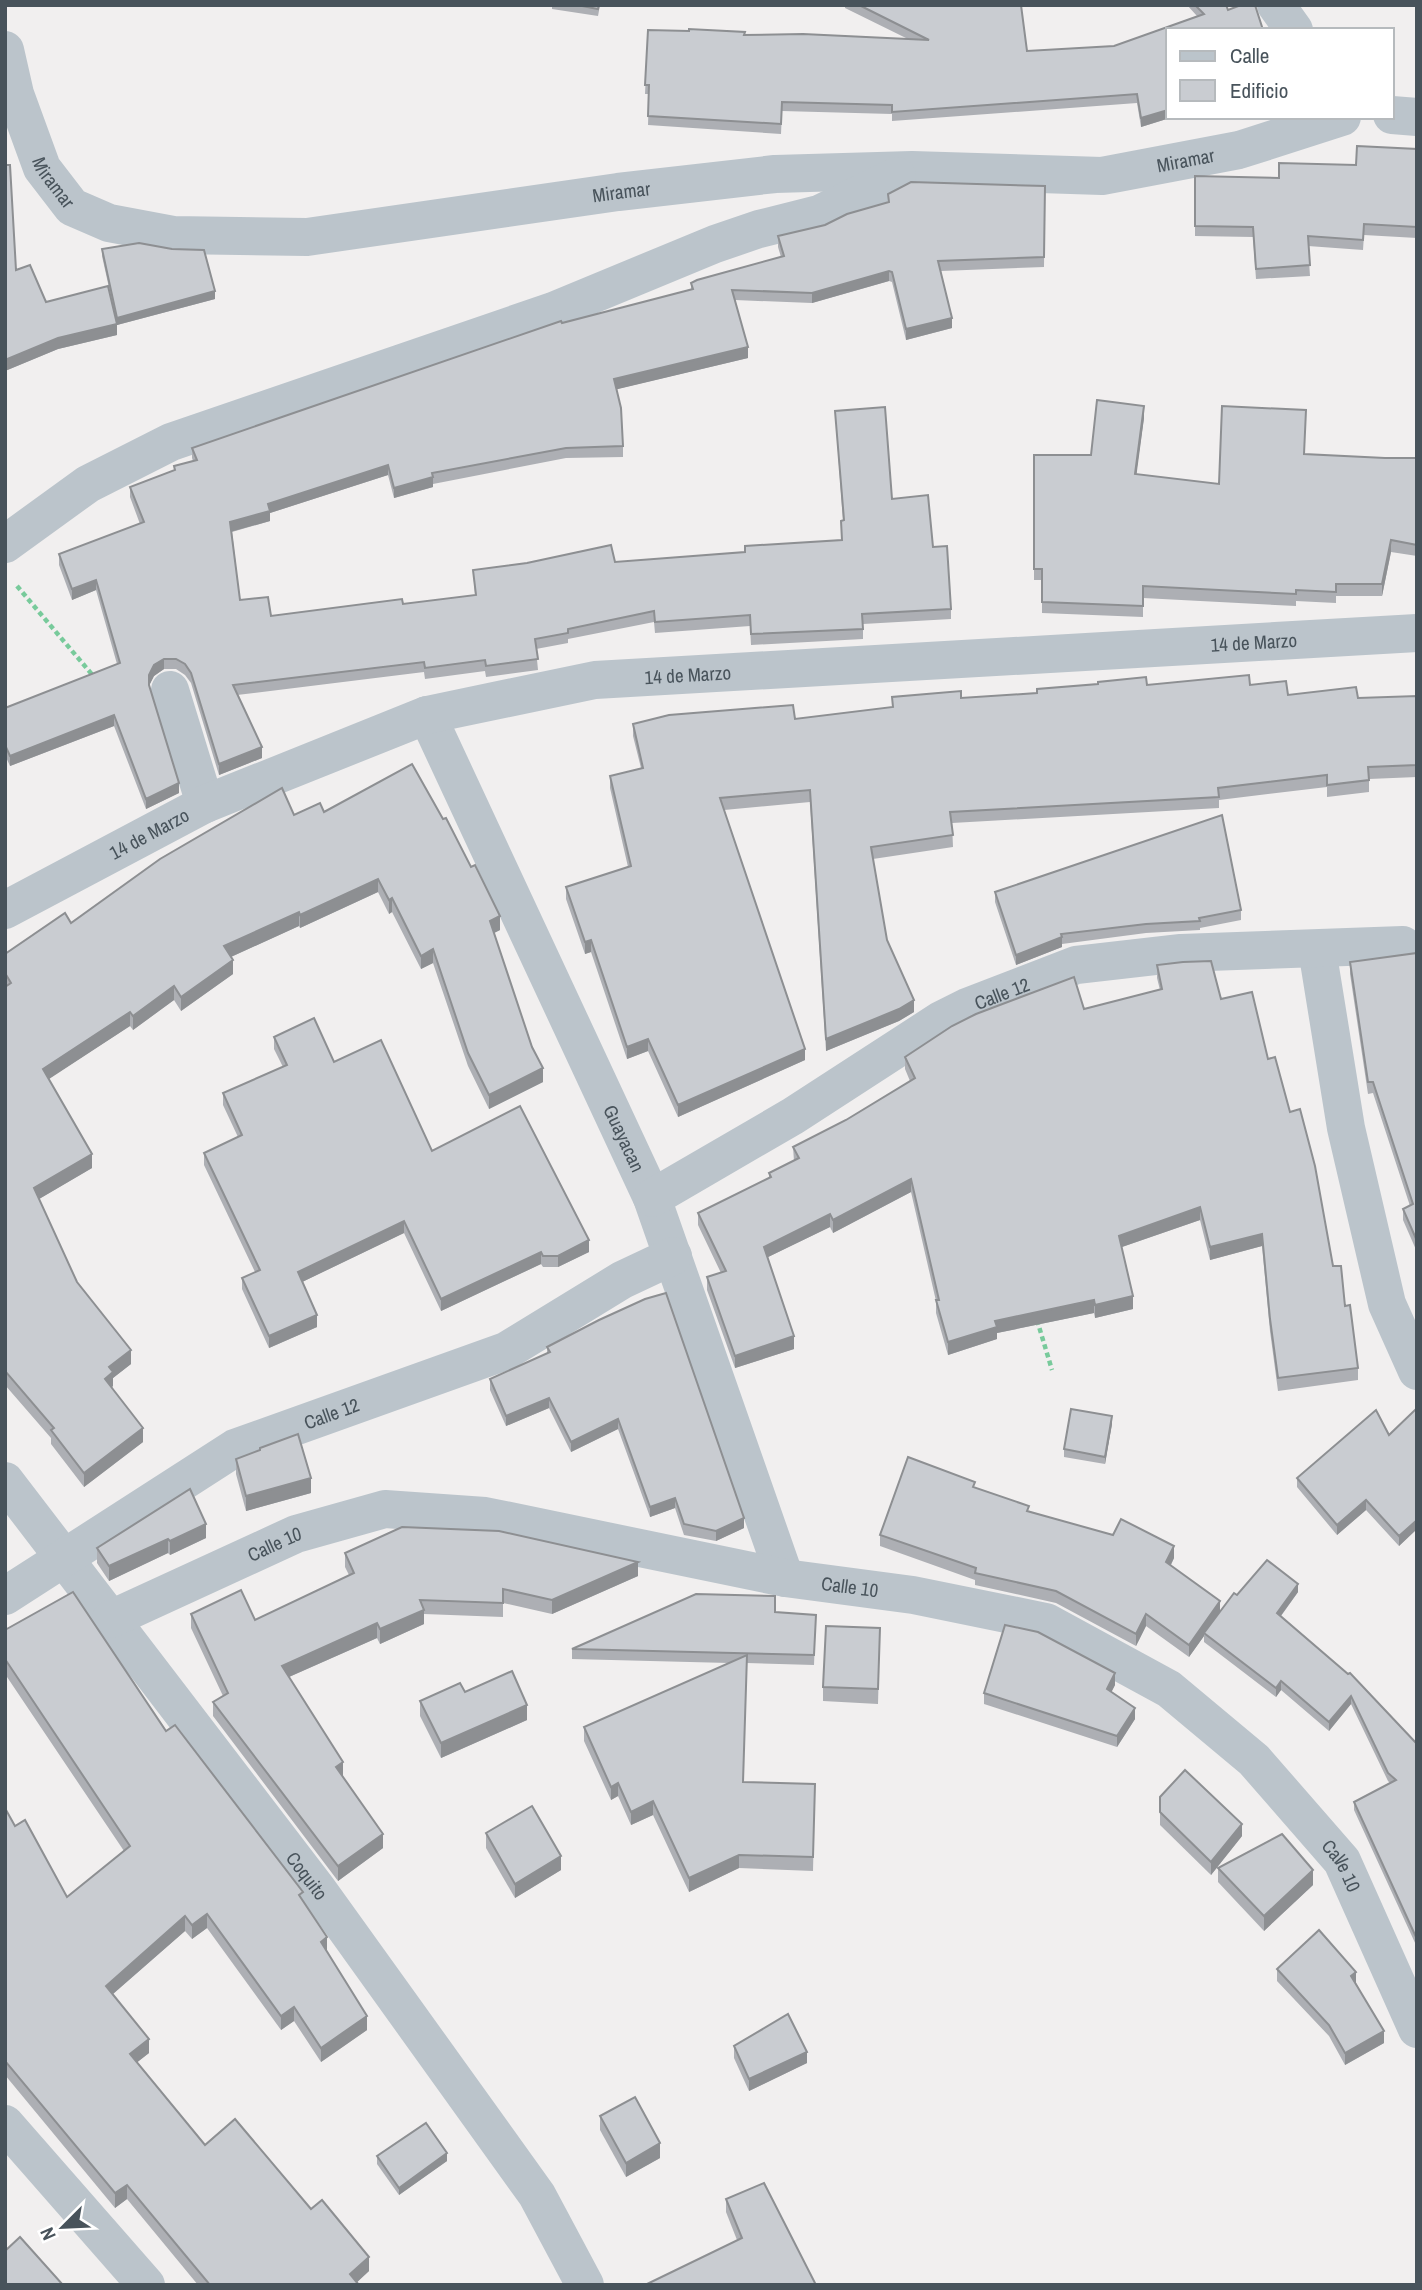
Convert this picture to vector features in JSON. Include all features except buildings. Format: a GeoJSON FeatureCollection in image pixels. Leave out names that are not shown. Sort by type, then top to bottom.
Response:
{"type":"FeatureCollection","features":[{"type":"Feature","properties":{"kind":"street"},"geometry":{"type":"LineString","coordinates":[[1276,5],[1293,28]]}},
{"type":"Feature","properties":{"kind":"street","name":"Miramar"},"geometry":{"type":"LineString","coordinates":[[5,50],[15,94],[43,168],[72,207],[109,223],[173,235],[307,237],[618,192],[775,174],[912,170],[1101,176],[1239,150],[1336,119]]}},
{"type":"Feature","properties":{"kind":"street"},"geometry":{"type":"LineString","coordinates":[[1394,115],[1417,117]]}},
{"type":"Feature","properties":{"kind":"street"},"geometry":{"type":"LineString","coordinates":[[5,544],[88,484],[170,442],[554,311],[715,244],[759,229],[819,214],[912,170]]}},
{"type":"Feature","properties":{"kind":"street","name":"14 de Marzo"},"geometry":{"type":"LineString","coordinates":[[5,910],[205,804],[427,715],[595,680],[1417,633]]}},
{"type":"Feature","properties":{"kind":"street"},"geometry":{"type":"LineString","coordinates":[[170,690],[205,804]]}},
{"type":"Feature","properties":{"kind":"street","name":"Guayacan"},"geometry":{"type":"LineString","coordinates":[[427,715],[652,1198],[785,1578]]}},
{"type":"Feature","properties":{"kind":"street","name":"Calle 12"},"geometry":{"type":"LineString","coordinates":[[652,1198],[793,1116],[940,1020],[1076,964],[1181,953],[1403,945]]}},
{"type":"Feature","properties":{"kind":"street"},"geometry":{"type":"LineString","coordinates":[[1317,949],[1346,1128],[1387,1304],[1417,1371]]}},
{"type":"Feature","properties":{"kind":"street","name":"Calle 12"},"geometry":{"type":"LineString","coordinates":[[5,1596],[235,1448],[506,1351],[622,1280],[673,1256]]}},
{"type":"Feature","properties":{"kind":"street","name":"Coquito"},"geometry":{"type":"LineString","coordinates":[[5,1481],[318,1890],[529,2184],[585,2285]]}},
{"type":"Feature","properties":{"kind":"street","name":"Calle 10"},"geometry":{"type":"LineString","coordinates":[[111,1619],[296,1534],[386,1509],[485,1516],[785,1578],[913,1595],[1046,1622],[1169,1689],[1254,1760],[1342,1861],[1417,2029]]}},
{"type":"Feature","properties":{"kind":"street"},"geometry":{"type":"LineString","coordinates":[[5,2124],[146,2285]]}},
{"type":"Feature","properties":{"kind":"path"},"geometry":{"type":"LineString","coordinates":[[14,582],[99,683]]}},
{"type":"Feature","properties":{"kind":"path"},"geometry":{"type":"LineString","coordinates":[[1036,1317],[1052,1370]]}}]}
